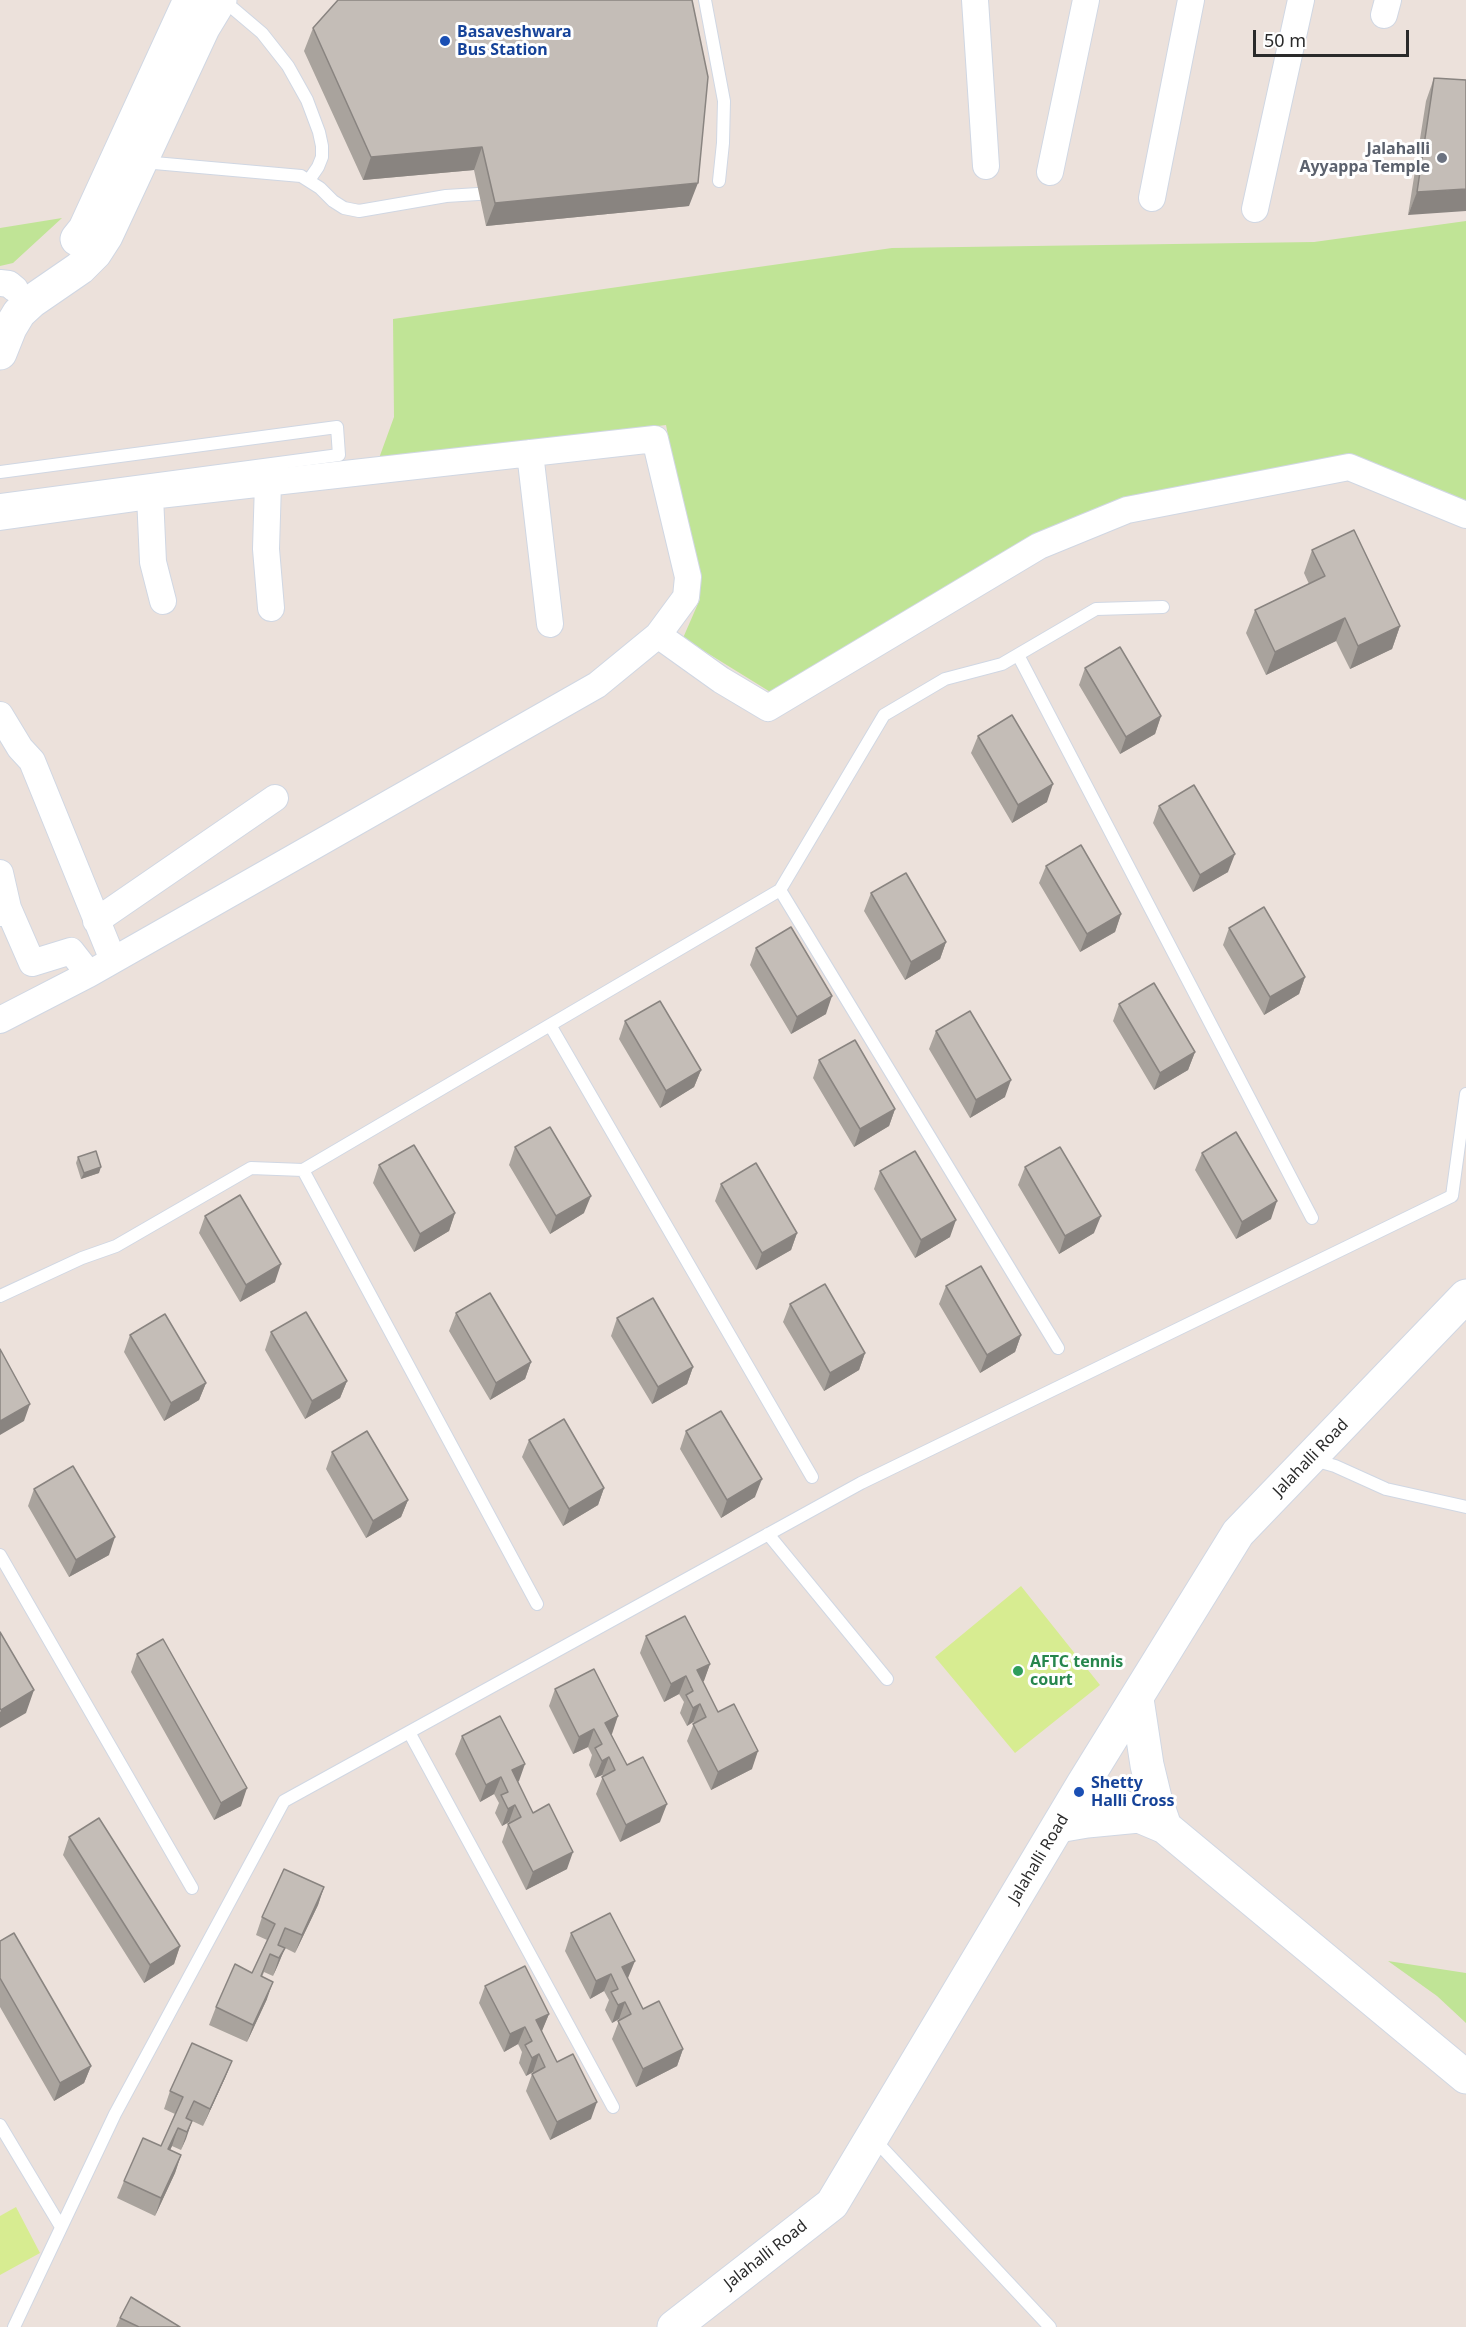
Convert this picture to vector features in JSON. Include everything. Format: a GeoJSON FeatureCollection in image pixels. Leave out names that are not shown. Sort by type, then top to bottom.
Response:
{"type":"FeatureCollection","features":[{"type":"Feature","properties":{"kind":"main road"},"geometry":{"type":"LineString","coordinates":[[12,294],[71,247],[85,229],[190,0]]}},
{"type":"Feature","properties":{"kind":"main road"},"geometry":{"type":"LineString","coordinates":[[12,294],[80,268],[95,253],[106,236],[142,162],[203,28],[222,0]]}},
{"type":"Feature","properties":{"kind":"main road"},"geometry":{"type":"LineString","coordinates":[[0,353],[19,313],[12,294]]}},
{"type":"Feature","properties":{"kind":"main road","name":"Jalahalli Road"},"geometry":{"type":"LineString","coordinates":[[674,2327],[831,2204],[1083,1784],[1137,1700],[1238,1533],[1466,1296]]}},
{"type":"Feature","properties":{"kind":"main road"},"geometry":{"type":"LineString","coordinates":[[1137,1700],[1147,1765],[1155,1798],[1152,1822]]}},
{"type":"Feature","properties":{"kind":"main road"},"geometry":{"type":"LineString","coordinates":[[1083,1784],[1152,1822],[1466,2077]]}},
{"type":"Feature","properties":{"kind":"main road"},"geometry":{"type":"LineString","coordinates":[[1058,1826],[1087,1821],[1152,1822]]}},
{"type":"Feature","properties":{"kind":"street"},"geometry":{"type":"LineString","coordinates":[[975,0],[986,166]]}},
{"type":"Feature","properties":{"kind":"street"},"geometry":{"type":"LineString","coordinates":[[1050,172],[1086,0]]}},
{"type":"Feature","properties":{"kind":"street"},"geometry":{"type":"LineString","coordinates":[[1152,198],[1191,0]]}},
{"type":"Feature","properties":{"kind":"street"},"geometry":{"type":"LineString","coordinates":[[1255,209],[1301,0]]}},
{"type":"Feature","properties":{"kind":"street"},"geometry":{"type":"LineString","coordinates":[[0,517],[150,496],[655,439],[688,577],[686,597],[658,635],[597,686],[88,974],[0,1020]]}},
{"type":"Feature","properties":{"kind":"street"},"geometry":{"type":"LineString","coordinates":[[530,453],[550,624]]}},
{"type":"Feature","properties":{"kind":"street"},"geometry":{"type":"LineString","coordinates":[[658,635],[721,680],[768,708],[1039,546],[1127,510],[1349,467],[1466,515]]}},
{"type":"Feature","properties":{"kind":"street"},"geometry":{"type":"LineString","coordinates":[[267,483],[266,549],[271,608]]}},
{"type":"Feature","properties":{"kind":"street"},"geometry":{"type":"LineString","coordinates":[[150,496],[153,562],[163,601]]}},
{"type":"Feature","properties":{"kind":"street"},"geometry":{"type":"LineString","coordinates":[[0,715],[20,748],[32,761],[112,960]]}},
{"type":"Feature","properties":{"kind":"street"},"geometry":{"type":"LineString","coordinates":[[96,921],[275,798]]}},
{"type":"Feature","properties":{"kind":"street"},"geometry":{"type":"LineString","coordinates":[[0,873],[4,910],[32,963],[71,951],[88,974]]}},
{"type":"Feature","properties":{"kind":"lane"},"geometry":{"type":"LineString","coordinates":[[222,0],[262,33],[288,66],[307,100],[322,146],[322,157],[309,180]]}},
{"type":"Feature","properties":{"kind":"lane"},"geometry":{"type":"LineString","coordinates":[[705,0],[724,101],[719,181]]}},
{"type":"Feature","properties":{"kind":"lane"},"geometry":{"type":"LineString","coordinates":[[142,162],[288,173],[309,180],[344,208],[360,211],[446,196],[503,193]]}},
{"type":"Feature","properties":{"kind":"lane"},"geometry":{"type":"LineString","coordinates":[[0,472],[337,427],[339,455],[0,500]]}},
{"type":"Feature","properties":{"kind":"lane"},"geometry":{"type":"LineString","coordinates":[[0,1296],[82,1258],[116,1246],[251,1168],[303,1170],[780,890],[884,715],[945,679],[1002,664],[1096,609],[1162,608]]}},
{"type":"Feature","properties":{"kind":"lane"},"geometry":{"type":"LineString","coordinates":[[1018,655],[1312,1218]]}},
{"type":"Feature","properties":{"kind":"lane"},"geometry":{"type":"LineString","coordinates":[[780,890],[1058,1348]]}},
{"type":"Feature","properties":{"kind":"lane"},"geometry":{"type":"LineString","coordinates":[[550,1025],[812,1477]]}},
{"type":"Feature","properties":{"kind":"lane"},"geometry":{"type":"LineString","coordinates":[[14,2327],[115,2114],[285,1801],[861,1483],[1452,1196],[1466,1094]]}},
{"type":"Feature","properties":{"kind":"lane"},"geometry":{"type":"LineString","coordinates":[[303,1170],[537,1604]]}},
{"type":"Feature","properties":{"kind":"lane"},"geometry":{"type":"LineString","coordinates":[[1310,1459],[1335,1466],[1386,1489],[1466,1507]]}},
{"type":"Feature","properties":{"kind":"lane"},"geometry":{"type":"LineString","coordinates":[[768,1534],[887,1679]]}},
{"type":"Feature","properties":{"kind":"lane"},"geometry":{"type":"LineString","coordinates":[[0,1555],[192,1888]]}},
{"type":"Feature","properties":{"kind":"lane"},"geometry":{"type":"LineString","coordinates":[[409,1732],[613,2107]]}},
{"type":"Feature","properties":{"kind":"lane"},"geometry":{"type":"LineString","coordinates":[[0,2125],[61,2227]]}},
{"type":"Feature","properties":{"kind":"lane"},"geometry":{"type":"LineString","coordinates":[[872,2137],[1050,2327]]}},
{"type":"Feature","properties":{"kind":"green space"},"geometry":{"type":"Polygon","coordinates":[[[62,218],[13,263],[0,266],[0,228],[62,218]]]}},
{"type":"Feature","properties":{"kind":"green space"},"geometry":{"type":"Polygon","coordinates":[[[1466,221],[1466,503],[1357,457],[1123,504],[772,693],[683,638],[700,599],[666,425],[378,461],[394,417],[393,319],[892,248],[1314,242],[1466,221]]]}},
{"type":"Feature","properties":{"kind":"green space","name":"AFTC tennis court"},"geometry":{"type":"Polygon","coordinates":[[[1021,1586],[1100,1685],[1015,1753],[935,1657],[1021,1586]]]}},
{"type":"Feature","properties":{"kind":"green space"},"geometry":{"type":"Polygon","coordinates":[[[1388,1961],[1466,1973],[1466,2023],[1437,1996],[1388,1961]]]}},
{"type":"Feature","properties":{"kind":"green space"},"geometry":{"type":"Polygon","coordinates":[[[16,2207],[40,2253],[0,2275],[0,2216],[16,2207]]]}},
{"type":"Feature","properties":{"kind":"building"},"geometry":{"type":"Polygon","coordinates":[[[338,0],[692,0],[708,77],[698,183],[495,203],[482,147],[371,157],[313,28],[338,0]]]}},
{"type":"Feature","properties":{"kind":"building","name":"Jalahalli Ayyappa Temple"},"geometry":{"type":"Polygon","coordinates":[[[1434,78],[1466,80],[1466,189],[1417,192],[1434,78]]]}},
{"type":"Feature","properties":{"kind":"building"},"geometry":{"type":"Polygon","coordinates":[[[1354,530],[1400,626],[1358,646],[1345,618],[1275,652],[1255,610],[1325,576],[1312,550],[1354,530]]]}},
{"type":"Feature","properties":{"kind":"building"},"geometry":{"type":"Polygon","coordinates":[[[1120,647],[1161,716],[1126,737],[1085,668],[1120,647]]]}},
{"type":"Feature","properties":{"kind":"building"},"geometry":{"type":"Polygon","coordinates":[[[1012,715],[1053,784],[1018,805],[978,736],[1012,715]]]}},
{"type":"Feature","properties":{"kind":"building"},"geometry":{"type":"Polygon","coordinates":[[[1194,785],[1235,854],[1200,875],[1159,806],[1194,785]]]}},
{"type":"Feature","properties":{"kind":"building"},"geometry":{"type":"Polygon","coordinates":[[[1081,845],[1121,914],[1087,934],[1046,866],[1081,845]]]}},
{"type":"Feature","properties":{"kind":"building"},"geometry":{"type":"Polygon","coordinates":[[[906,873],[946,942],[911,962],[871,893],[906,873]]]}},
{"type":"Feature","properties":{"kind":"building"},"geometry":{"type":"Polygon","coordinates":[[[1264,907],[1305,977],[1270,997],[1229,928],[1264,907]]]}},
{"type":"Feature","properties":{"kind":"building"},"geometry":{"type":"Polygon","coordinates":[[[791,927],[832,996],[797,1017],[756,948],[791,927]]]}},
{"type":"Feature","properties":{"kind":"building"},"geometry":{"type":"Polygon","coordinates":[[[1154,983],[1195,1052],[1160,1073],[1119,1004],[1154,983]]]}},
{"type":"Feature","properties":{"kind":"building"},"geometry":{"type":"Polygon","coordinates":[[[660,1001],[701,1070],[666,1091],[625,1021],[660,1001]]]}},
{"type":"Feature","properties":{"kind":"building"},"geometry":{"type":"Polygon","coordinates":[[[970,1011],[1011,1080],[976,1100],[936,1031],[970,1011]]]}},
{"type":"Feature","properties":{"kind":"building"},"geometry":{"type":"Polygon","coordinates":[[[855,1040],[895,1109],[860,1129],[819,1060],[855,1040]]]}},
{"type":"Feature","properties":{"kind":"building"},"geometry":{"type":"Polygon","coordinates":[[[550,1127],[591,1196],[556,1216],[515,1147],[550,1127]]]}},
{"type":"Feature","properties":{"kind":"building"},"geometry":{"type":"Polygon","coordinates":[[[1236,1132],[1277,1201],[1242,1222],[1202,1153],[1236,1132]]]}},
{"type":"Feature","properties":{"kind":"building"},"geometry":{"type":"Polygon","coordinates":[[[414,1145],[455,1213],[420,1234],[379,1165],[414,1145]]]}},
{"type":"Feature","properties":{"kind":"building"},"geometry":{"type":"Polygon","coordinates":[[[1060,1147],[1101,1216],[1065,1236],[1025,1167],[1060,1147]]]}},
{"type":"Feature","properties":{"kind":"building"},"geometry":{"type":"Polygon","coordinates":[[[96,1151],[101,1167],[84,1173],[78,1157],[96,1151]]]}},
{"type":"Feature","properties":{"kind":"building"},"geometry":{"type":"Polygon","coordinates":[[[915,1151],[956,1220],[921,1240],[880,1171],[915,1151]]]}},
{"type":"Feature","properties":{"kind":"building"},"geometry":{"type":"Polygon","coordinates":[[[756,1163],[797,1233],[762,1253],[721,1184],[756,1163]]]}},
{"type":"Feature","properties":{"kind":"building"},"geometry":{"type":"Polygon","coordinates":[[[240,1195],[281,1264],[246,1285],[205,1216],[240,1195]]]}},
{"type":"Feature","properties":{"kind":"building"},"geometry":{"type":"Polygon","coordinates":[[[981,1266],[1021,1335],[987,1355],[946,1286],[981,1266]]]}},
{"type":"Feature","properties":{"kind":"building"},"geometry":{"type":"Polygon","coordinates":[[[825,1284],[865,1353],[830,1373],[790,1304],[825,1284]]]}},
{"type":"Feature","properties":{"kind":"building"},"geometry":{"type":"Polygon","coordinates":[[[490,1293],[531,1362],[496,1383],[456,1313],[490,1293]]]}},
{"type":"Feature","properties":{"kind":"building"},"geometry":{"type":"Polygon","coordinates":[[[653,1298],[693,1367],[658,1387],[617,1318],[653,1298]]]}},
{"type":"Feature","properties":{"kind":"building"},"geometry":{"type":"Polygon","coordinates":[[[306,1312],[347,1381],[312,1401],[271,1332],[306,1312]]]}},
{"type":"Feature","properties":{"kind":"building"},"geometry":{"type":"Polygon","coordinates":[[[165,1314],[206,1383],[171,1403],[130,1335],[165,1314]]]}},
{"type":"Feature","properties":{"kind":"building"},"geometry":{"type":"Polygon","coordinates":[[[0,1349],[30,1404],[0,1421],[0,1349]]]}},
{"type":"Feature","properties":{"kind":"building"},"geometry":{"type":"Polygon","coordinates":[[[721,1411],[762,1479],[727,1500],[686,1431],[721,1411]]]}},
{"type":"Feature","properties":{"kind":"building"},"geometry":{"type":"Polygon","coordinates":[[[564,1419],[604,1488],[569,1509],[529,1440],[564,1419]]]}},
{"type":"Feature","properties":{"kind":"building"},"geometry":{"type":"Polygon","coordinates":[[[367,1431],[408,1500],[373,1521],[332,1452],[367,1431]]]}},
{"type":"Feature","properties":{"kind":"building"},"geometry":{"type":"Polygon","coordinates":[[[73,1466],[115,1537],[76,1560],[34,1489],[73,1466]]]}},
{"type":"Feature","properties":{"kind":"building"},"geometry":{"type":"Polygon","coordinates":[[[685,1616],[710,1664],[697,1670],[718,1712],[734,1704],[758,1751],[718,1772],[693,1724],[706,1717],[700,1704],[693,1708],[686,1695],[693,1691],[686,1676],[671,1684],[646,1636],[685,1616]]]}},
{"type":"Feature","properties":{"kind":"building"},"geometry":{"type":"Polygon","coordinates":[[[0,1632],[34,1690],[1,1710],[0,1708],[0,1632]]]}},
{"type":"Feature","properties":{"kind":"building"},"geometry":{"type":"Polygon","coordinates":[[[163,1639],[247,1788],[221,1803],[137,1654],[163,1639]]]}},
{"type":"Feature","properties":{"kind":"building"},"geometry":{"type":"Polygon","coordinates":[[[594,1669],[618,1716],[605,1723],[627,1765],[643,1757],[667,1804],[626,1825],[602,1777],[615,1770],[609,1757],[602,1761],[595,1748],[602,1744],[594,1729],[579,1737],[555,1689],[594,1669]]]}},
{"type":"Feature","properties":{"kind":"building"},"geometry":{"type":"Polygon","coordinates":[[[500,1716],[525,1764],[512,1770],[533,1813],[549,1804],[573,1852],[533,1872],[508,1824],[521,1817],[515,1805],[508,1809],[501,1795],[508,1792],[501,1777],[486,1785],[462,1736],[500,1716]]]}},
{"type":"Feature","properties":{"kind":"building"},"geometry":{"type":"Polygon","coordinates":[[[99,1818],[180,1946],[150,1965],[69,1837],[99,1818]]]}},
{"type":"Feature","properties":{"kind":"building"},"geometry":{"type":"Polygon","coordinates":[[[284,1869],[324,1887],[302,1935],[285,1928],[278,1945],[285,1948],[279,1958],[270,1954],[261,1976],[273,1982],[253,2025],[216,2007],[235,1964],[252,1973],[275,1924],[262,1917],[284,1869]]]}},
{"type":"Feature","properties":{"kind":"building"},"geometry":{"type":"Polygon","coordinates":[[[610,1913],[635,1961],[622,1967],[643,2009],[659,2001],[683,2049],[643,2069],[618,2021],[631,2014],[625,2002],[618,2005],[611,1992],[618,1989],[611,1974],[596,1981],[571,1933],[610,1913]]]}},
{"type":"Feature","properties":{"kind":"building"},"geometry":{"type":"Polygon","coordinates":[[[14,1933],[91,2066],[60,2083],[0,1978],[0,1941],[14,1933]]]}},
{"type":"Feature","properties":{"kind":"building"},"geometry":{"type":"Polygon","coordinates":[[[525,1966],[549,2014],[536,2020],[557,2062],[573,2054],[597,2102],[557,2122],[532,2074],[545,2067],[539,2054],[532,2058],[525,2045],[532,2041],[525,2027],[510,2034],[485,1986],[525,1966]]]}},
{"type":"Feature","properties":{"kind":"building"},"geometry":{"type":"Polygon","coordinates":[[[192,2043],[232,2061],[210,2109],[194,2101],[186,2118],[192,2121],[187,2132],[178,2128],[168,2149],[181,2155],[161,2198],[124,2181],[143,2138],[161,2146],[183,2097],[170,2091],[192,2043]]]}},
{"type":"Feature","properties":{"kind":"building"},"geometry":{"type":"Polygon","coordinates":[[[131,2297],[180,2327],[139,2327],[120,2318],[131,2297]]]}},
{"type":"Feature","properties":{"kind":"place","name":"Basaveshwara Bus Station"},"geometry":{"type":"Point","coordinates":[445,41]}},
{"type":"Feature","properties":{"kind":"place","name":"Jalahalli Ayyappa Temple"},"geometry":{"type":"Point","coordinates":[1442,158]}},
{"type":"Feature","properties":{"kind":"place","name":"AFTC tennis court"},"geometry":{"type":"Point","coordinates":[1018,1671]}},
{"type":"Feature","properties":{"kind":"place","name":"Shetty Halli Cross"},"geometry":{"type":"Point","coordinates":[1079,1792]}}]}
